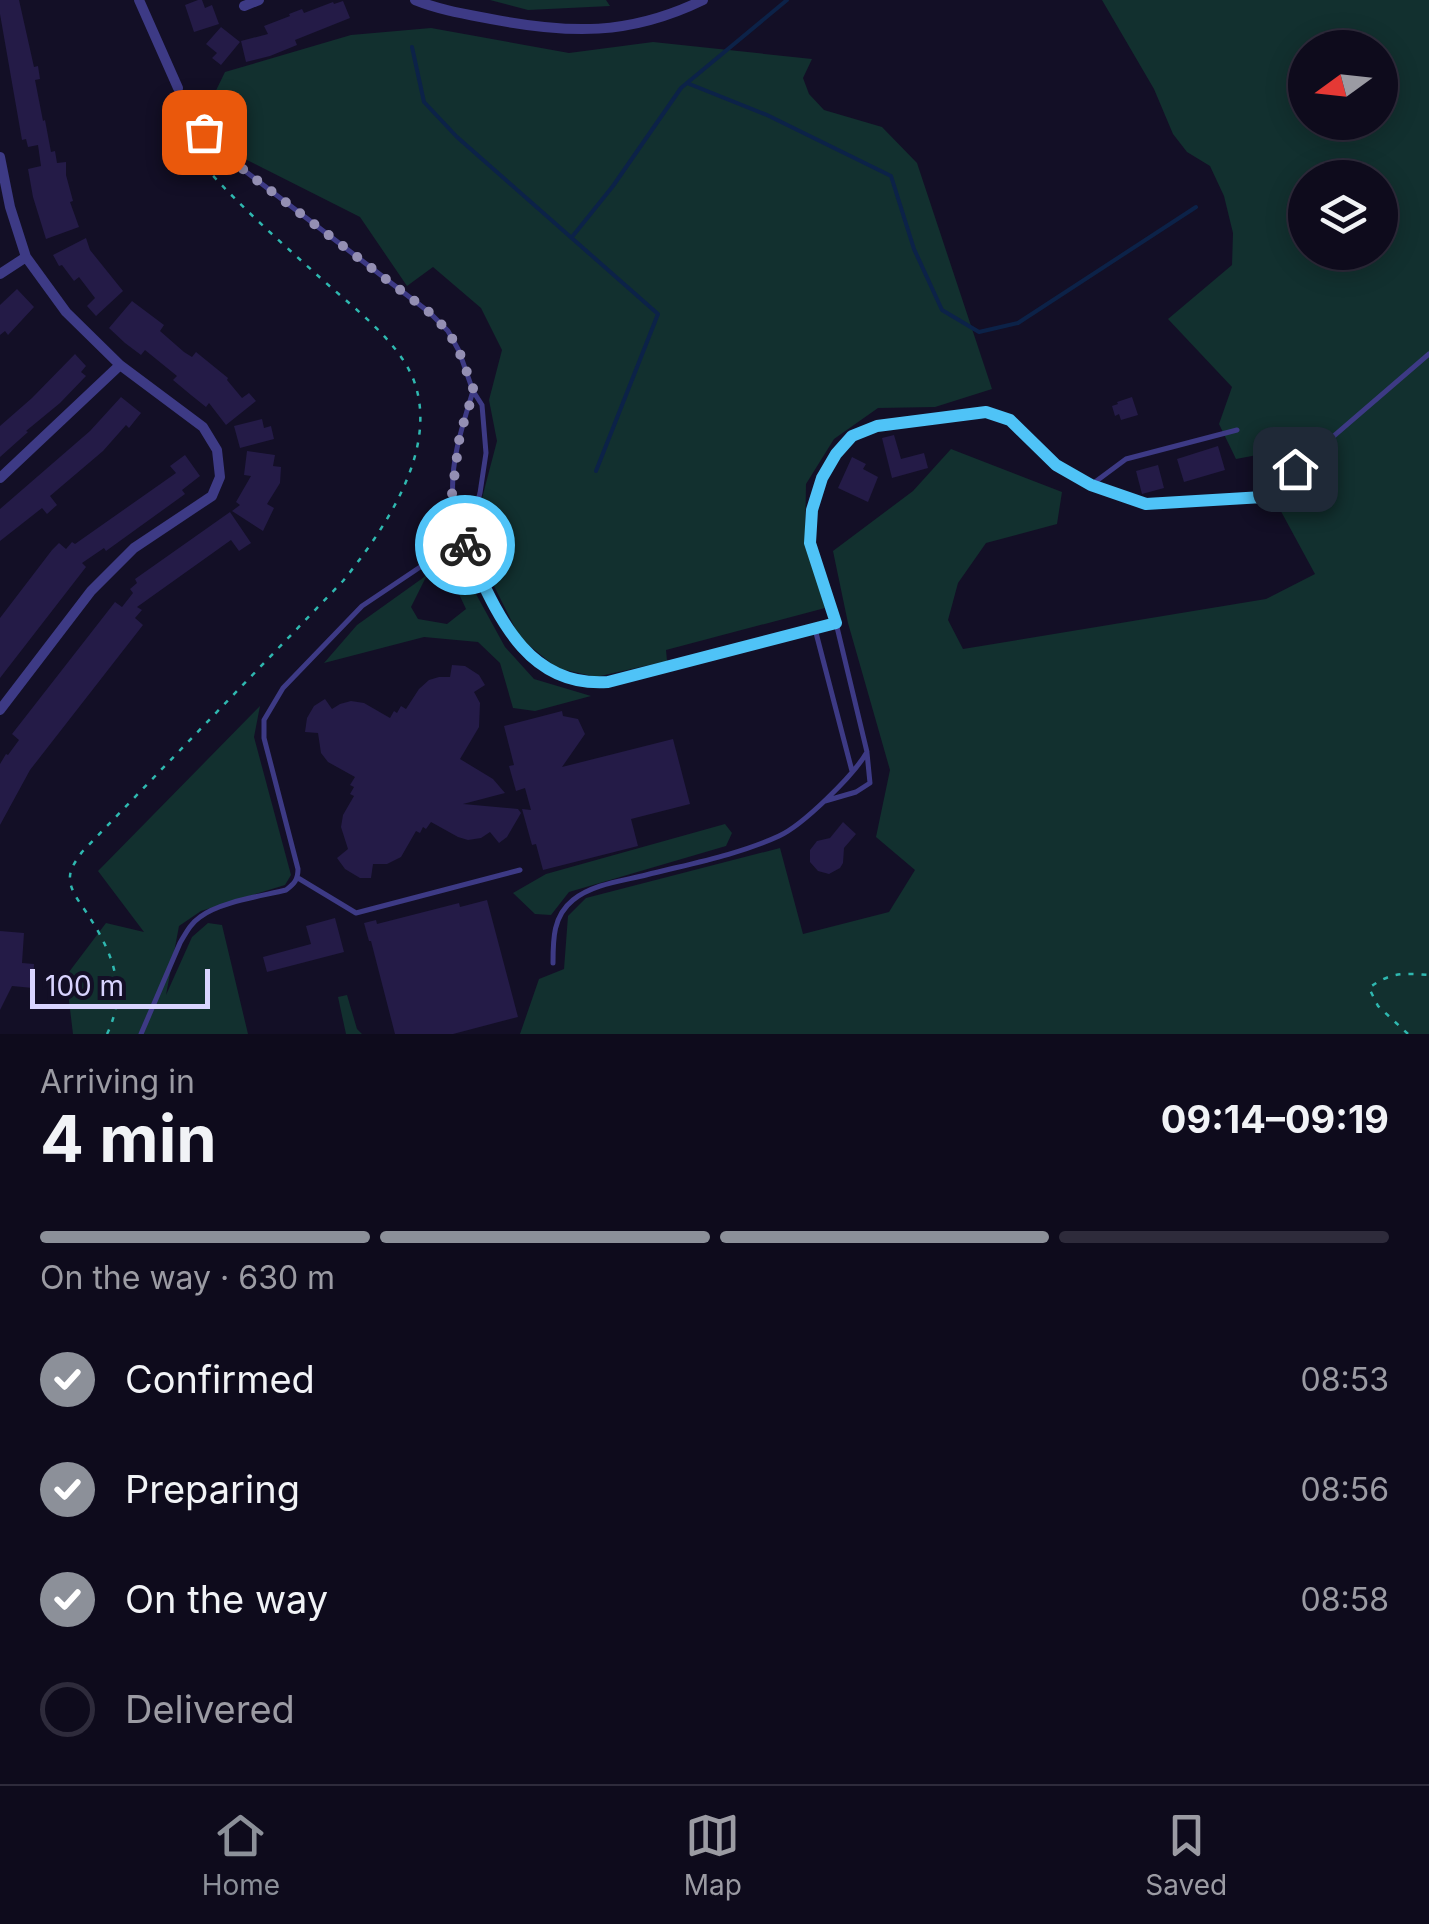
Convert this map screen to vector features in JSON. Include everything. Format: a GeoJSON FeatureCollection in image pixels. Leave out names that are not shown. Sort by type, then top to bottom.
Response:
{"type":"FeatureCollection","features":[{"type":"Feature","properties":{"kind":"street"},"geometry":{"type":"LineString","coordinates":[[138,0],[178,88]]}},
{"type":"Feature","properties":{"kind":"street"},"geometry":{"type":"LineString","coordinates":[[244,6],[259,0]]}},
{"type":"Feature","properties":{"kind":"street"},"geometry":{"type":"LineString","coordinates":[[415,0],[514,24],[575,30],[646,22],[703,0]]}},
{"type":"Feature","properties":{"kind":"street"},"geometry":{"type":"LineString","coordinates":[[0,161],[26,257],[66,312],[120,364],[203,427],[218,450],[220,477],[212,496],[134,548],[91,591],[0,710]]}},
{"type":"Feature","properties":{"kind":"street"},"geometry":{"type":"LineString","coordinates":[[0,274],[26,257]]}},
{"type":"Feature","properties":{"kind":"street"},"geometry":{"type":"LineString","coordinates":[[0,478],[120,364]]}},
{"type":"Feature","properties":{"kind":"lane"},"geometry":{"type":"LineString","coordinates":[[141,1034],[180,943],[196,918],[286,890],[298,878],[264,738],[264,720],[283,688],[352,615],[462,538],[480,493],[486,452],[482,406],[448,331],[429,312],[245,171],[204,132],[178,88]]}},
{"type":"Feature","properties":{"kind":"lane"},"geometry":{"type":"LineString","coordinates":[[822,802],[870,783],[867,752],[836,623],[810,543],[812,510],[822,478],[852,436],[877,426],[986,412],[1010,420],[1056,465],[1091,485],[1146,504],[1263,497],[1429,354]]}},
{"type":"Feature","properties":{"kind":"lane"},"geometry":{"type":"LineString","coordinates":[[474,391],[460,434],[452,494],[462,538],[510,635],[539,663],[574,680],[608,682],[836,623]]}},
{"type":"Feature","properties":{"kind":"lane"},"geometry":{"type":"LineString","coordinates":[[1091,485],[1126,459],[1237,430]]}},
{"type":"Feature","properties":{"kind":"lane"},"geometry":{"type":"LineString","coordinates":[[816,628],[852,773]]}},
{"type":"Feature","properties":{"kind":"lane"},"geometry":{"type":"LineString","coordinates":[[553,963],[556,922],[572,901],[602,886],[782,835],[852,773],[867,752]]}},
{"type":"Feature","properties":{"kind":"lane"},"geometry":{"type":"LineString","coordinates":[[298,878],[356,914],[520,870]]}},
{"type":"Feature","properties":{"kind":"path"},"geometry":{"type":"LineString","coordinates":[[107,1034],[116,1010],[116,975],[105,941],[73,891],[73,864],[343,581],[373,542],[401,494],[410,473],[419,427],[420,405],[415,384],[392,346],[254,218],[190,151],[181,132],[183,115],[189,109]]}},
{"type":"Feature","properties":{"kind":"path"},"geometry":{"type":"LineString","coordinates":[[1408,1034],[1378,1006],[1369,988],[1400,972],[1429,975]]}},
{"type":"Feature","properties":{"kind":"green space"},"geometry":{"type":"Polygon","coordinates":[[[490,0],[606,0],[610,6],[528,10],[490,0]]]}},
{"type":"Feature","properties":{"kind":"green space"},"geometry":{"type":"Polygon","coordinates":[[[1102,0],[1429,0],[1429,1034],[520,1034],[539,979],[564,969],[568,916],[586,898],[780,848],[803,934],[889,912],[915,870],[876,837],[890,770],[848,623],[833,551],[913,491],[951,449],[1062,492],[1057,524],[986,543],[958,583],[948,620],[963,649],[1266,599],[1315,574],[1277,504],[1279,451],[1236,459],[1219,424],[1232,387],[1168,319],[1232,265],[1233,233],[1224,196],[1210,166],[1187,152],[1173,134],[1154,89],[1102,0]]]}},
{"type":"Feature","properties":{"kind":"green space"},"geometry":{"type":"Polygon","coordinates":[[[431,28],[569,53],[653,42],[812,59],[803,78],[809,94],[824,110],[882,127],[917,163],[992,389],[935,407],[878,408],[834,439],[806,484],[805,540],[825,608],[666,650],[667,661],[596,677],[557,668],[520,638],[473,544],[497,441],[489,400],[502,350],[481,308],[433,267],[407,286],[360,217],[237,155],[205,113],[225,72],[351,35],[431,28]]]}},
{"type":"Feature","properties":{"kind":"green space"},"geometry":{"type":"Polygon","coordinates":[[[458,561],[505,647],[534,679],[591,696],[535,711],[513,708],[500,663],[478,642],[424,637],[324,663],[357,625],[427,575],[411,607],[418,619],[447,624],[466,609],[445,564],[458,561]]]}},
{"type":"Feature","properties":{"kind":"green space"},"geometry":{"type":"Polygon","coordinates":[[[260,706],[254,737],[291,875],[285,885],[201,911],[179,926],[166,995],[192,937],[208,923],[222,925],[248,1034],[73,1034],[66,976],[106,923],[144,932],[98,871],[260,706]]]}},
{"type":"Feature","properties":{"kind":"green space"},"geometry":{"type":"Polygon","coordinates":[[[725,824],[732,833],[726,846],[569,892],[551,915],[535,914],[513,893],[546,874],[725,824]]]}},
{"type":"Feature","properties":{"kind":"green space"},"geometry":{"type":"Polygon","coordinates":[[[347,995],[362,1034],[346,1034],[338,997],[347,995]]]}},
{"type":"Feature","properties":{"kind":"building"},"geometry":{"type":"Polygon","coordinates":[[[0,0],[19,0],[34,67],[38,66],[40,79],[35,80],[51,152],[55,151],[57,163],[66,162],[73,201],[70,202],[79,227],[46,239],[28,169],[41,166],[38,145],[28,147],[26,139],[22,140],[0,0]]]}},
{"type":"Feature","properties":{"kind":"building"},"geometry":{"type":"Polygon","coordinates":[[[202,0],[205,8],[212,5],[219,24],[194,32],[185,5],[202,0]]]}},
{"type":"Feature","properties":{"kind":"building"},"geometry":{"type":"Polygon","coordinates":[[[343,1],[350,18],[295,40],[297,45],[246,62],[241,41],[268,34],[264,26],[302,9],[304,13],[343,1]]]}},
{"type":"Feature","properties":{"kind":"building"},"geometry":{"type":"Polygon","coordinates":[[[221,27],[240,42],[221,65],[212,58],[217,53],[206,44],[221,27]]]}},
{"type":"Feature","properties":{"kind":"building"},"geometry":{"type":"Polygon","coordinates":[[[86,238],[90,250],[123,291],[96,316],[87,306],[95,298],[79,277],[74,281],[59,266],[53,255],[86,238]]]}},
{"type":"Feature","properties":{"kind":"building"},"geometry":{"type":"Polygon","coordinates":[[[17,289],[34,307],[8,335],[5,331],[0,335],[0,305],[17,289]]]}},
{"type":"Feature","properties":{"kind":"building"},"geometry":{"type":"Polygon","coordinates":[[[132,301],[164,325],[160,331],[184,352],[192,357],[196,352],[228,378],[242,398],[249,393],[256,401],[226,425],[209,403],[206,407],[173,380],[177,376],[145,350],[141,355],[109,328],[132,301]]]}},
{"type":"Feature","properties":{"kind":"building"},"geometry":{"type":"Polygon","coordinates":[[[75,354],[86,366],[81,372],[86,376],[0,457],[0,426],[75,354]]]}},
{"type":"Feature","properties":{"kind":"building"},"geometry":{"type":"Polygon","coordinates":[[[121,397],[141,413],[129,428],[126,425],[103,451],[50,496],[57,505],[47,514],[42,508],[0,541],[0,509],[90,431],[121,397]]]}},
{"type":"Feature","properties":{"kind":"building"},"geometry":{"type":"Polygon","coordinates":[[[1132,397],[1138,415],[1121,420],[1119,414],[1115,416],[1112,406],[1132,397]]]}},
{"type":"Feature","properties":{"kind":"building"},"geometry":{"type":"Polygon","coordinates":[[[262,419],[264,428],[271,426],[274,439],[240,448],[234,426],[262,419]]]}},
{"type":"Feature","properties":{"kind":"building"},"geometry":{"type":"Polygon","coordinates":[[[894,435],[901,459],[924,453],[928,468],[892,478],[882,438],[894,435]]]}},
{"type":"Feature","properties":{"kind":"building"},"geometry":{"type":"Polygon","coordinates":[[[1218,446],[1225,470],[1184,482],[1177,459],[1218,446]]]}},
{"type":"Feature","properties":{"kind":"building"},"geometry":{"type":"Polygon","coordinates":[[[247,451],[275,455],[273,466],[281,467],[280,483],[267,504],[274,508],[263,531],[232,511],[240,505],[236,502],[251,476],[244,475],[247,451]]]}},
{"type":"Feature","properties":{"kind":"building"},"geometry":{"type":"Polygon","coordinates":[[[185,455],[200,476],[182,490],[185,494],[106,551],[104,548],[82,563],[86,567],[0,678],[0,618],[52,550],[59,543],[66,549],[72,542],[75,544],[176,473],[170,466],[185,455]]]}},
{"type":"Feature","properties":{"kind":"building"},"geometry":{"type":"Polygon","coordinates":[[[852,457],[878,477],[868,502],[838,488],[852,457]]]}},
{"type":"Feature","properties":{"kind":"building"},"geometry":{"type":"Polygon","coordinates":[[[1158,465],[1164,488],[1142,494],[1136,471],[1158,465]]]}},
{"type":"Feature","properties":{"kind":"building"},"geometry":{"type":"Polygon","coordinates":[[[230,512],[251,543],[239,551],[231,540],[137,607],[142,610],[135,618],[143,625],[30,770],[0,825],[0,764],[19,740],[12,734],[115,602],[122,607],[133,593],[130,589],[137,583],[135,579],[230,512]]]}},
{"type":"Feature","properties":{"kind":"building"},"geometry":{"type":"Polygon","coordinates":[[[452,665],[465,666],[479,675],[485,685],[474,692],[480,703],[479,727],[460,759],[493,779],[505,793],[463,804],[518,809],[521,813],[499,843],[490,832],[468,840],[431,822],[420,833],[416,831],[401,857],[387,864],[373,864],[371,878],[360,878],[345,869],[337,858],[348,849],[341,827],[354,796],[350,794],[354,787],[350,785],[355,777],[328,762],[321,753],[318,733],[305,732],[307,718],[314,706],[325,699],[332,709],[351,701],[364,703],[390,718],[401,706],[406,709],[429,680],[450,677],[452,665]]]}},
{"type":"Feature","properties":{"kind":"building"},"geometry":{"type":"Polygon","coordinates":[[[562,711],[563,716],[578,719],[585,734],[562,767],[673,739],[690,804],[631,819],[638,846],[543,870],[522,809],[531,810],[525,788],[516,791],[509,766],[514,765],[504,726],[562,711]]]}},
{"type":"Feature","properties":{"kind":"building"},"geometry":{"type":"Polygon","coordinates":[[[843,822],[856,834],[844,848],[843,863],[829,874],[818,871],[810,862],[810,850],[817,841],[830,838],[843,822]]]}},
{"type":"Feature","properties":{"kind":"building"},"geometry":{"type":"Polygon","coordinates":[[[487,900],[518,1017],[453,1034],[395,1034],[364,923],[376,920],[377,924],[459,903],[460,907],[487,900]]]}},
{"type":"Feature","properties":{"kind":"building"},"geometry":{"type":"Polygon","coordinates":[[[335,918],[344,952],[267,972],[263,957],[311,944],[306,926],[335,918]]]}},
{"type":"Feature","properties":{"kind":"building"},"geometry":{"type":"Polygon","coordinates":[[[0,931],[24,933],[22,963],[34,964],[33,988],[12,986],[0,1010],[0,931]]]}},
{"type":"Feature","properties":{"kind":"waterway"},"geometry":{"type":"LineString","coordinates":[[572,237],[681,88],[787,0]]}},
{"type":"Feature","properties":{"kind":"waterway"},"geometry":{"type":"LineString","coordinates":[[412,47],[424,102],[457,137],[658,314],[596,471]]}},
{"type":"Feature","properties":{"kind":"waterway"},"geometry":{"type":"LineString","coordinates":[[687,83],[767,115],[891,176],[914,249],[942,310],[979,332],[1018,323],[1196,207]]}},
{"type":"Feature","properties":{"kind":"way so far"},"geometry":{"type":"LineString","coordinates":[[204,132],[245,171],[429,312],[448,331],[474,391],[460,434],[452,494],[465,545]]}},
{"type":"Feature","properties":{"kind":"route"},"geometry":{"type":"LineString","coordinates":[[465,545],[499,617],[524,650],[558,674],[592,683],[608,682],[836,623],[810,543],[812,510],[822,478],[836,454],[852,436],[877,426],[986,412],[1010,420],[1056,465],[1091,485],[1146,504],[1263,497],[1295,469]]}}]}
